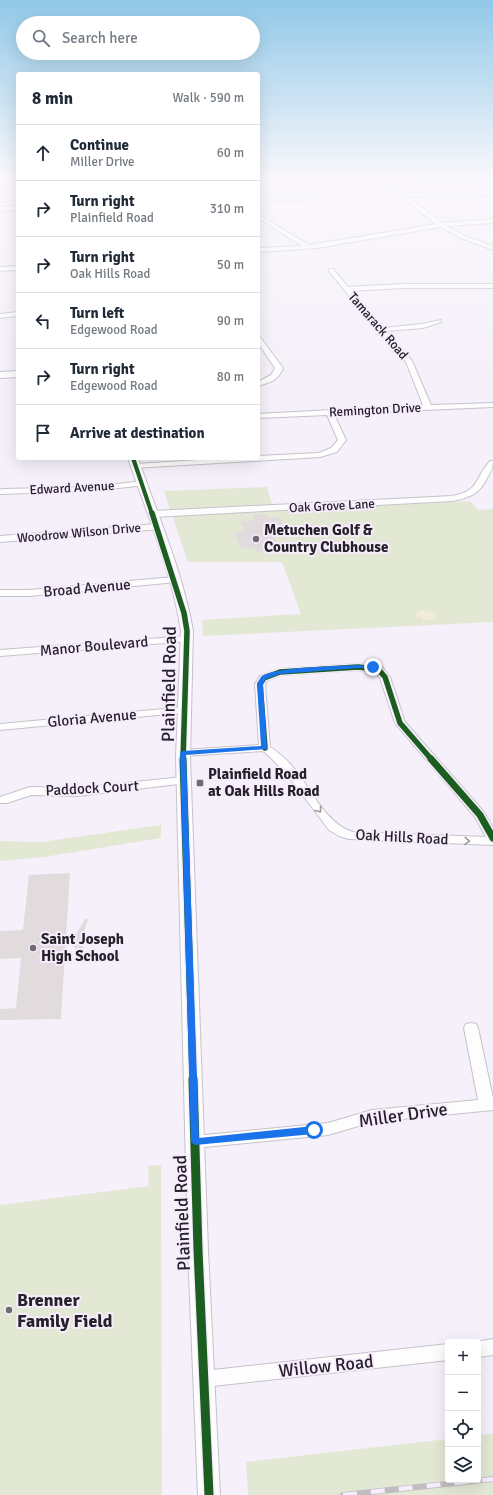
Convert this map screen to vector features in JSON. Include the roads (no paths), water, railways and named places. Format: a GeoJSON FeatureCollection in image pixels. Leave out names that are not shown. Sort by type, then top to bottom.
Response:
{"type":"FeatureCollection","features":[{"type":"Feature","properties":{"kind":"street"},"geometry":{"type":"LineString","coordinates":[[260,250],[301,248]]}},
{"type":"Feature","properties":{"kind":"street"},"geometry":{"type":"LineString","coordinates":[[0,269],[16,268]]}},
{"type":"Feature","properties":{"kind":"street","name":"Tamarack Road"},"geometry":{"type":"LineString","coordinates":[[331,270],[380,330],[409,361],[428,407]]}},
{"type":"Feature","properties":{"kind":"street"},"geometry":{"type":"LineString","coordinates":[[346,289],[403,286],[493,286]]}},
{"type":"Feature","properties":{"kind":"street"},"geometry":{"type":"LineString","coordinates":[[0,316],[16,314]]}},
{"type":"Feature","properties":{"kind":"street"},"geometry":{"type":"LineString","coordinates":[[380,330],[423,326],[439,321]]}},
{"type":"Feature","properties":{"kind":"street"},"geometry":{"type":"LineString","coordinates":[[260,338],[278,368],[277,373],[272,378],[260,383]]}},
{"type":"Feature","properties":{"kind":"street"},"geometry":{"type":"LineString","coordinates":[[0,375],[16,374]]}},
{"type":"Feature","properties":{"kind":"street","name":"Remington Drive"},"geometry":{"type":"LineString","coordinates":[[260,416],[493,405]]}},
{"type":"Feature","properties":{"kind":"street"},"geometry":{"type":"LineString","coordinates":[[260,457],[320,455],[334,450],[342,440],[329,412]]}},
{"type":"Feature","properties":{"kind":"street"},"geometry":{"type":"LineString","coordinates":[[135,462],[188,460]]}},
{"type":"Feature","properties":{"kind":"street","name":"Plainfield Road"},"geometry":{"type":"LineString","coordinates":[[135,462],[184,613],[188,639],[184,710],[183,781],[209,1495]]}},
{"type":"Feature","properties":{"kind":"street","name":"Oak Grove Lane"},"geometry":{"type":"LineString","coordinates":[[155,520],[458,498],[474,492],[493,463]]}},
{"type":"Feature","properties":{"kind":"street","name":"Edward Avenue"},"geometry":{"type":"LineString","coordinates":[[2,492],[91,488],[143,483]]}},
{"type":"Feature","properties":{"kind":"street","name":"Woodrow Wilson Drive"},"geometry":{"type":"LineString","coordinates":[[0,539],[155,520]]}},
{"type":"Feature","properties":{"kind":"street","name":"Broad Avenue"},"geometry":{"type":"LineString","coordinates":[[0,593],[28,593],[174,580]]}},
{"type":"Feature","properties":{"kind":"street","name":"Manor Boulevard"},"geometry":{"type":"LineString","coordinates":[[0,653],[188,639]]}},
{"type":"Feature","properties":{"kind":"street"},"geometry":{"type":"LineString","coordinates":[[183,753],[265,748],[260,684],[264,678],[280,672],[358,667],[378,669],[385,677],[400,724],[476,810],[493,838]]}},
{"type":"Feature","properties":{"kind":"street","name":"Gloria Avenue"},"geometry":{"type":"LineString","coordinates":[[0,727],[184,710]]}},
{"type":"Feature","properties":{"kind":"street","name":"Oak Hills Road"},"geometry":{"type":"LineString","coordinates":[[265,748],[283,762],[326,819],[333,827],[343,833],[369,838],[493,842]]}},
{"type":"Feature","properties":{"kind":"street","name":"Paddock Court"},"geometry":{"type":"LineString","coordinates":[[3,800],[30,791],[77,792],[183,781]]}},
{"type":"Feature","properties":{"kind":"street"},"geometry":{"type":"LineString","coordinates":[[471,1028],[490,1104]]}},
{"type":"Feature","properties":{"kind":"street","name":"Miller Drive"},"geometry":{"type":"LineString","coordinates":[[195,1142],[328,1129],[372,1116],[490,1104]]}},
{"type":"Feature","properties":{"kind":"street"},"geometry":{"type":"LineString","coordinates":[[481,1349],[493,1347]]}},
{"type":"Feature","properties":{"kind":"street","name":"Willow Road"},"geometry":{"type":"LineString","coordinates":[[204,1379],[445,1352]]}},
{"type":"Feature","properties":{"kind":"railway"},"geometry":{"type":"LineString","coordinates":[[343,1495],[493,1479]]}},
{"type":"Feature","properties":{"kind":"place","name":"Metuchen Golf & Country Clubhouse"},"geometry":{"type":"Point","coordinates":[256,539]}},
{"type":"Feature","properties":{"kind":"place","name":"Plainfield Road at Oak Hills Road"},"geometry":{"type":"Point","coordinates":[200,783]}},
{"type":"Feature","properties":{"kind":"place","name":"Saint Joseph High School"},"geometry":{"type":"Point","coordinates":[33,948]}},
{"type":"Feature","properties":{"kind":"place","name":"Brenner Family Field"},"geometry":{"type":"Point","coordinates":[9,1310]}}]}
